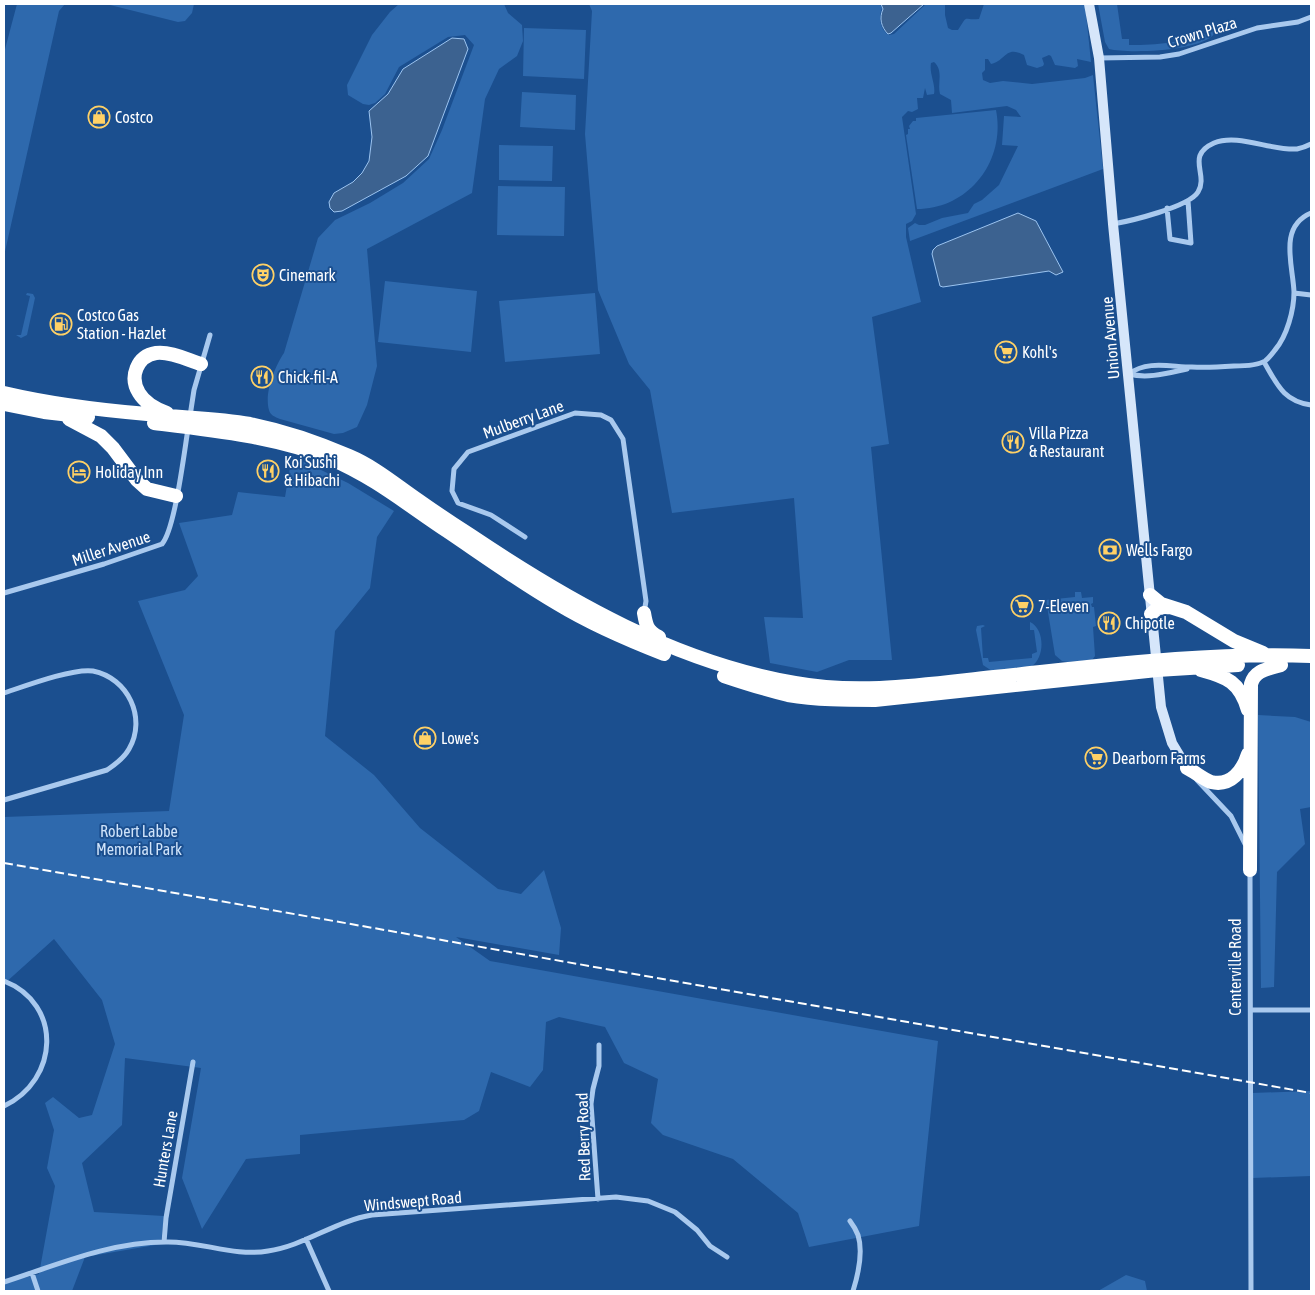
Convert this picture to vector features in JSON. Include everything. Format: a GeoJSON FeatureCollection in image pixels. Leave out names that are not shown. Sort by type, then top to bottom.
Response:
{"type":"FeatureCollection","features":[{"type":"Feature","properties":{"kind":"highway"},"geometry":{"type":"LineString","coordinates":[[185,420],[154,407],[139,394],[134,381],[136,368],[143,358],[160,353],[201,364]]}},
{"type":"Feature","properties":{"kind":"highway"},"geometry":{"type":"LineString","coordinates":[[4,393],[93,408],[185,420],[290,445],[332,460],[372,480],[559,605],[631,641],[764,689],[789,695],[831,699],[875,700],[1156,665],[1212,656],[1276,660],[1311,665]]}},
{"type":"Feature","properties":{"kind":"highway"},"geometry":{"type":"LineString","coordinates":[[4,404],[54,413],[245,423],[288,432],[354,458],[382,474],[417,500],[482,543],[556,590],[602,616],[680,652],[744,673],[798,684],[850,688],[899,687],[1156,665],[1191,668],[1224,676],[1235,684],[1245,700],[1251,722]]}},
{"type":"Feature","properties":{"kind":"highway"},"geometry":{"type":"LineString","coordinates":[[54,413],[84,425],[101,436],[113,448],[137,480],[147,489],[176,496]]}},
{"type":"Feature","properties":{"kind":"highway"},"geometry":{"type":"LineString","coordinates":[[1150,595],[1161,604],[1186,612],[1234,641],[1276,660]]}},
{"type":"Feature","properties":{"kind":"highway"},"geometry":{"type":"LineString","coordinates":[[1152,614],[1158,608],[1170,607]]}},
{"type":"Feature","properties":{"kind":"highway"},"geometry":{"type":"LineString","coordinates":[[602,616],[634,622],[644,613]]}},
{"type":"Feature","properties":{"kind":"highway"},"geometry":{"type":"LineString","coordinates":[[644,613],[647,628],[651,633],[680,652]]}},
{"type":"Feature","properties":{"kind":"highway"},"geometry":{"type":"LineString","coordinates":[[1191,668],[1311,656]]}},
{"type":"Feature","properties":{"kind":"highway"},"geometry":{"type":"LineString","coordinates":[[1250,870],[1251,692],[1254,676],[1276,660]]}},
{"type":"Feature","properties":{"kind":"highway"},"geometry":{"type":"LineString","coordinates":[[1187,768],[1210,781],[1225,782],[1233,778],[1245,765],[1251,741]]}},
{"type":"Feature","properties":{"kind":"street","name":"Union Avenue"},"geometry":{"type":"LineString","coordinates":[[1089,4],[1099,58],[1113,224],[1156,665]]}},
{"type":"Feature","properties":{"kind":"street","name":"Crown Plaza"},"geometry":{"type":"LineString","coordinates":[[1099,58],[1160,57],[1179,54],[1257,28],[1298,22],[1311,17]]}},
{"type":"Feature","properties":{"kind":"street"},"geometry":{"type":"LineString","coordinates":[[1113,224],[1144,217],[1193,198],[1200,188],[1199,156],[1206,148],[1215,143],[1227,140],[1294,149],[1311,144]]}},
{"type":"Feature","properties":{"kind":"street"},"geometry":{"type":"LineString","coordinates":[[1167,208],[1170,239],[1191,243],[1188,201]]}},
{"type":"Feature","properties":{"kind":"street"},"geometry":{"type":"LineString","coordinates":[[1128,374],[1142,367],[1166,365],[1193,367],[1246,366],[1264,362],[1283,337],[1291,312],[1294,293],[1289,249],[1291,236],[1298,223],[1311,213]]}},
{"type":"Feature","properties":{"kind":"street"},"geometry":{"type":"LineString","coordinates":[[1294,293],[1311,295]]}},
{"type":"Feature","properties":{"kind":"street","name":"Miller Avenue"},"geometry":{"type":"LineString","coordinates":[[4,593],[104,564],[162,544],[167,536],[176,496],[185,420],[210,335]]}},
{"type":"Feature","properties":{"kind":"street"},"geometry":{"type":"LineString","coordinates":[[1264,362],[1286,395],[1301,404],[1311,405]]}},
{"type":"Feature","properties":{"kind":"street"},"geometry":{"type":"LineString","coordinates":[[1128,374],[1140,376],[1165,374],[1193,367]]}},
{"type":"Feature","properties":{"kind":"street","name":"Mulberry Lane"},"geometry":{"type":"LineString","coordinates":[[526,537],[491,515],[458,503],[452,491],[454,469],[468,452],[575,413],[601,415],[611,420],[623,439],[646,601],[644,613]]}},
{"type":"Feature","properties":{"kind":"street","name":"Centerville Road"},"geometry":{"type":"LineString","coordinates":[[1156,665],[1161,707],[1172,743],[1187,768],[1231,816],[1248,852],[1250,870],[1252,1291]]}},
{"type":"Feature","properties":{"kind":"street"},"geometry":{"type":"LineString","coordinates":[[4,692],[82,671],[100,673],[115,681],[126,692],[136,714],[136,731],[131,744],[124,757],[116,764],[102,772],[4,800]]}},
{"type":"Feature","properties":{"kind":"street"},"geometry":{"type":"LineString","coordinates":[[4,981],[28,996],[37,1009],[46,1030],[47,1047],[43,1065],[36,1080],[24,1094],[4,1106]]}},
{"type":"Feature","properties":{"kind":"street"},"geometry":{"type":"LineString","coordinates":[[1251,1010],[1311,1010]]}},
{"type":"Feature","properties":{"kind":"street","name":"Red Berry Road"},"geometry":{"type":"LineString","coordinates":[[598,1199],[591,1104],[599,1066],[599,1045]]}},
{"type":"Feature","properties":{"kind":"street","name":"Hunters Lane"},"geometry":{"type":"LineString","coordinates":[[164,1242],[166,1218],[194,1062]]}},
{"type":"Feature","properties":{"kind":"street","name":"Windswept Road"},"geometry":{"type":"LineString","coordinates":[[4,1282],[104,1249],[126,1245],[164,1242],[205,1245],[235,1252],[253,1253],[279,1249],[350,1220],[372,1215],[598,1199],[632,1198],[663,1206],[686,1220],[710,1246],[727,1258]]}},
{"type":"Feature","properties":{"kind":"street"},"geometry":{"type":"LineString","coordinates":[[850,1221],[858,1234],[860,1245],[856,1283],[853,1291]]}},
{"type":"Feature","properties":{"kind":"street"},"geometry":{"type":"LineString","coordinates":[[306,1238],[329,1291]]}},
{"type":"Feature","properties":{"kind":"street"},"geometry":{"type":"LineString","coordinates":[[32,1273],[38,1291]]}},
{"type":"Feature","properties":{"kind":"green space"},"geometry":{"type":"Polygon","coordinates":[[[17,4],[65,4],[59,11],[4,256],[4,53],[17,4]]]}},
{"type":"Feature","properties":{"kind":"green space"},"geometry":{"type":"Polygon","coordinates":[[[106,4],[194,4],[192,13],[185,21],[178,22],[106,4]]]}},
{"type":"Feature","properties":{"kind":"green space"},"geometry":{"type":"Polygon","coordinates":[[[399,4],[504,4],[508,13],[522,25],[523,41],[517,56],[499,69],[485,99],[472,193],[367,249],[377,366],[367,405],[357,427],[343,433],[334,434],[273,416],[270,413],[268,403],[271,380],[284,353],[318,238],[335,220],[370,203],[403,183],[429,159],[474,45],[465,35],[448,37],[399,67],[385,94],[375,103],[363,104],[348,95],[347,85],[372,35],[390,12],[399,4]]]}},
{"type":"Feature","properties":{"kind":"green space"},"geometry":{"type":"Polygon","coordinates":[[[589,4],[880,4],[882,8],[881,23],[889,35],[894,34],[926,4],[945,4],[948,28],[958,30],[966,19],[979,19],[984,4],[1085,4],[1091,62],[1077,59],[1078,66],[1075,68],[1055,65],[1049,55],[1042,58],[1043,66],[1037,68],[1027,65],[1024,55],[1013,52],[991,64],[988,59],[985,59],[985,70],[982,73],[983,80],[990,83],[1003,81],[1032,84],[1085,78],[1093,75],[1103,169],[910,241],[908,228],[915,223],[925,225],[942,218],[968,213],[974,204],[982,200],[999,185],[1018,146],[1002,145],[1004,116],[1021,117],[1016,110],[1007,106],[952,113],[951,100],[940,94],[940,73],[934,62],[931,63],[931,67],[934,94],[927,95],[925,88],[923,98],[917,98],[918,109],[912,112],[908,111],[902,117],[916,214],[912,221],[906,224],[906,237],[921,302],[872,317],[889,444],[871,447],[892,660],[849,660],[817,672],[770,663],[764,617],[803,618],[794,498],[672,513],[650,390],[629,364],[598,290],[585,134],[592,11],[589,4]]]}},
{"type":"Feature","properties":{"kind":"green space"},"geometry":{"type":"Polygon","coordinates":[[[1098,4],[1117,4],[1122,39],[1129,39],[1129,45],[1160,44],[1187,39],[1207,33],[1206,28],[1209,27],[1213,29],[1214,34],[1207,40],[1181,48],[1148,51],[1109,49],[1105,42],[1098,4]]]}},
{"type":"Feature","properties":{"kind":"green space"},"geometry":{"type":"Polygon","coordinates":[[[524,28],[586,30],[584,79],[523,76],[524,28]]]}},
{"type":"Feature","properties":{"kind":"green space"},"geometry":{"type":"Polygon","coordinates":[[[522,92],[576,95],[575,130],[520,127],[522,92]]]}},
{"type":"Feature","properties":{"kind":"green space"},"geometry":{"type":"Polygon","coordinates":[[[996,110],[998,129],[995,147],[989,164],[980,179],[953,201],[936,207],[917,209],[906,135],[908,134],[908,129],[910,129],[909,126],[913,121],[916,121],[916,118],[996,110]]]}},
{"type":"Feature","properties":{"kind":"green space"},"geometry":{"type":"Polygon","coordinates":[[[499,145],[553,146],[552,181],[499,180],[499,145]]]}},
{"type":"Feature","properties":{"kind":"green space"},"geometry":{"type":"Polygon","coordinates":[[[498,186],[565,187],[564,236],[497,235],[498,186]]]}},
{"type":"Feature","properties":{"kind":"green space"},"geometry":{"type":"Polygon","coordinates":[[[385,281],[477,291],[471,352],[378,342],[385,281]]]}},
{"type":"Feature","properties":{"kind":"green space"},"geometry":{"type":"Polygon","coordinates":[[[27,293],[33,294],[35,298],[27,335],[21,338],[16,335],[21,335],[30,296],[26,295],[27,293]]]}},
{"type":"Feature","properties":{"kind":"green space"},"geometry":{"type":"Polygon","coordinates":[[[595,293],[600,354],[505,362],[499,301],[595,293]]]}},
{"type":"Feature","properties":{"kind":"green space","name":"Robert Labbe Memorial Park"},"geometry":{"type":"Polygon","coordinates":[[[292,456],[348,483],[394,511],[377,537],[370,588],[335,631],[325,736],[374,775],[420,828],[498,889],[521,894],[544,870],[561,928],[559,955],[456,937],[490,961],[938,1041],[919,1226],[809,1247],[798,1213],[733,1159],[663,1135],[651,1123],[658,1079],[624,1063],[605,1027],[559,1017],[546,1022],[543,1070],[530,1087],[491,1072],[479,1111],[464,1120],[300,1135],[300,1154],[246,1159],[202,1229],[182,1178],[201,1068],[125,1058],[122,1125],[82,1163],[94,1212],[164,1216],[161,1244],[85,1257],[72,1291],[4,1291],[4,1283],[39,1274],[55,1186],[47,1168],[54,1130],[45,1103],[53,1097],[79,1118],[92,1115],[115,1044],[102,1000],[54,939],[4,984],[4,817],[169,811],[184,715],[138,601],[185,590],[198,576],[179,523],[232,515],[238,492],[285,497],[292,456]]]}},
{"type":"Feature","properties":{"kind":"green space"},"geometry":{"type":"Polygon","coordinates":[[[1075,592],[1081,592],[1082,598],[1093,597],[1093,603],[1091,604],[1094,607],[1096,626],[1093,627],[1095,656],[1092,660],[1068,662],[1062,661],[1055,655],[1046,600],[1075,597],[1075,592]]]}},
{"type":"Feature","properties":{"kind":"green space"},"geometry":{"type":"Polygon","coordinates":[[[1030,622],[1038,631],[1042,643],[1039,656],[1032,666],[992,671],[983,665],[976,630],[977,626],[985,626],[981,628],[983,658],[988,658],[989,662],[1032,658],[1032,654],[1037,652],[1034,630],[1030,630],[1030,622]]]}},
{"type":"Feature","properties":{"kind":"green space"},"geometry":{"type":"Polygon","coordinates":[[[1258,715],[1295,717],[1311,722],[1311,807],[1300,809],[1305,844],[1277,872],[1274,987],[1261,988],[1258,715]]]}},
{"type":"Feature","properties":{"kind":"green space"},"geometry":{"type":"Polygon","coordinates":[[[1311,1091],[1311,1176],[1252,1178],[1252,1093],[1311,1091]]]}},
{"type":"Feature","properties":{"kind":"green space"},"geometry":{"type":"Polygon","coordinates":[[[1126,1275],[1145,1281],[1147,1291],[1098,1291],[1126,1275]]]}},
{"type":"Feature","properties":{"kind":"shaded area"},"geometry":{"type":"Polygon","coordinates":[[[881,4],[924,4],[888,34],[881,22],[883,9],[881,4]]]}},
{"type":"Feature","properties":{"kind":"shaded area"},"geometry":{"type":"Polygon","coordinates":[[[452,38],[464,39],[468,49],[428,156],[406,176],[342,211],[334,212],[330,208],[329,202],[334,193],[353,182],[362,173],[369,161],[372,137],[369,111],[388,94],[403,69],[452,38]]]}},
{"type":"Feature","properties":{"kind":"shaded area"},"geometry":{"type":"Polygon","coordinates":[[[1018,213],[1036,221],[1063,272],[1056,275],[1049,271],[940,286],[932,254],[937,246],[1018,213]]]}},
{"type":"Feature","properties":{"kind":"railway"},"geometry":{"type":"LineString","coordinates":[[4,863],[1311,1093]]}},
{"type":"Feature","properties":{"kind":"place","name":"Costco"},"geometry":{"type":"Point","coordinates":[99,117]}},
{"type":"Feature","properties":{"kind":"place","name":"Cinemark"},"geometry":{"type":"Point","coordinates":[263,275]}},
{"type":"Feature","properties":{"kind":"place","name":"Costco Gas Station - Hazlet"},"geometry":{"type":"Point","coordinates":[61,324]}},
{"type":"Feature","properties":{"kind":"place","name":"Kohl's"},"geometry":{"type":"Point","coordinates":[1006,352]}},
{"type":"Feature","properties":{"kind":"place","name":"Chick-fil-A"},"geometry":{"type":"Point","coordinates":[262,377]}},
{"type":"Feature","properties":{"kind":"place","name":"Villa Pizza & Restaurant"},"geometry":{"type":"Point","coordinates":[1013,442]}},
{"type":"Feature","properties":{"kind":"place","name":"Koi Sushi & Hibachi"},"geometry":{"type":"Point","coordinates":[268,471]}},
{"type":"Feature","properties":{"kind":"place","name":"Holiday Inn"},"geometry":{"type":"Point","coordinates":[79,472]}},
{"type":"Feature","properties":{"kind":"place","name":"Wells Fargo"},"geometry":{"type":"Point","coordinates":[1110,550]}},
{"type":"Feature","properties":{"kind":"place","name":"7-Eleven"},"geometry":{"type":"Point","coordinates":[1022,606]}},
{"type":"Feature","properties":{"kind":"place","name":"Chipotle"},"geometry":{"type":"Point","coordinates":[1109,623]}},
{"type":"Feature","properties":{"kind":"place","name":"Lowe's"},"geometry":{"type":"Point","coordinates":[425,738]}},
{"type":"Feature","properties":{"kind":"place","name":"Dearborn Farms"},"geometry":{"type":"Point","coordinates":[1096,758]}}]}
